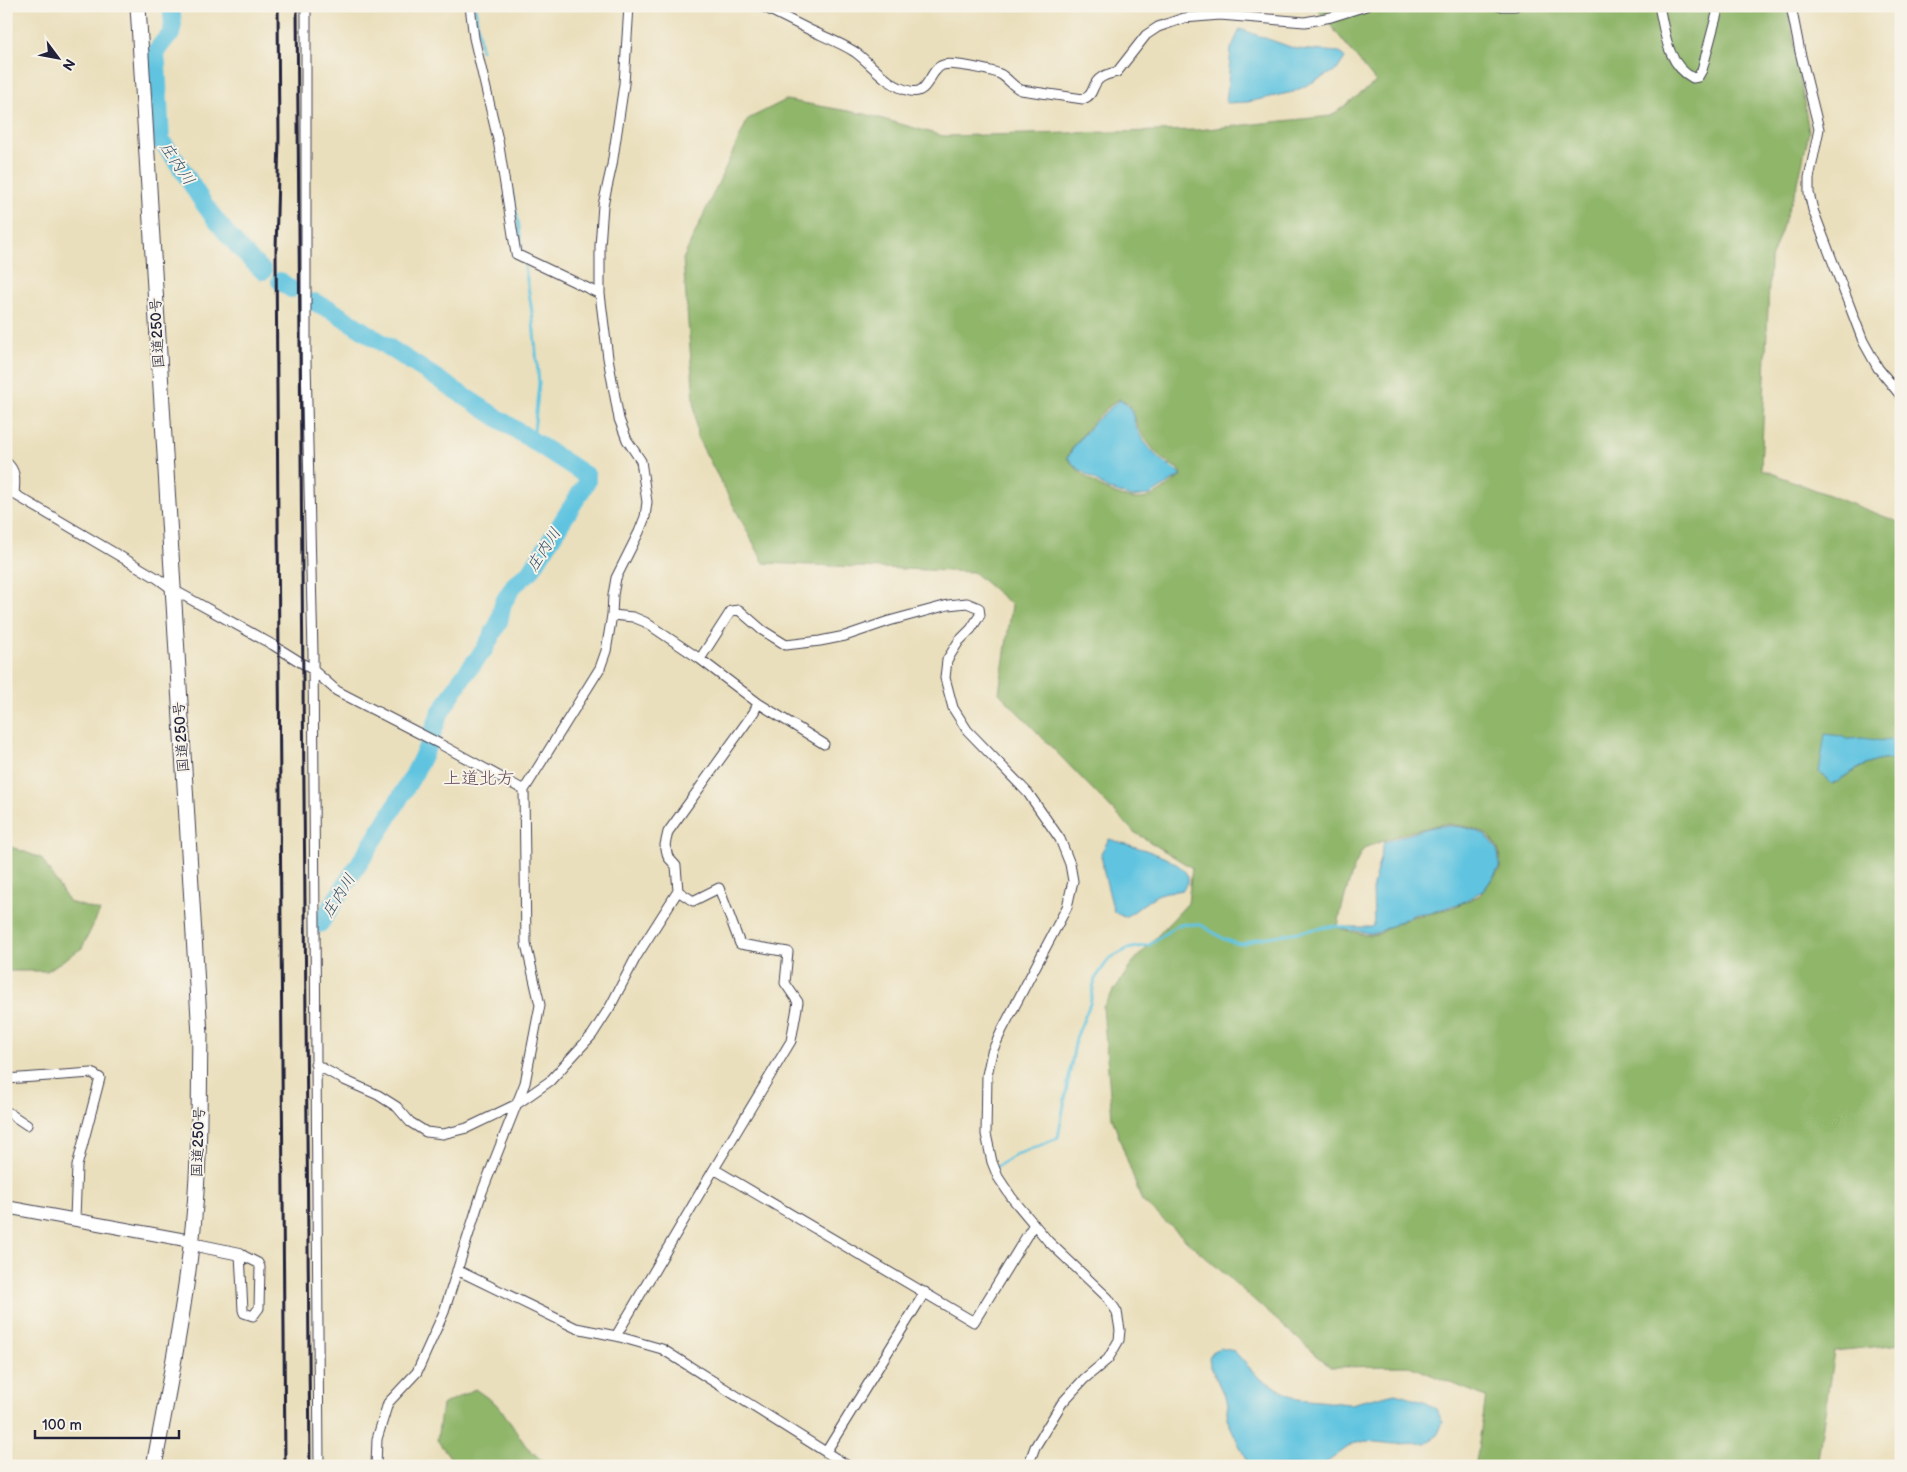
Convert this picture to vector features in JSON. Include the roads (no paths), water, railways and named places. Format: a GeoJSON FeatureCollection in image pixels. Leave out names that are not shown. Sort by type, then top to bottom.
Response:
{"type":"FeatureCollection","features":[{"type":"Feature","properties":{"kind":"highway","name":"国道250号"},"geometry":{"type":"LineString","coordinates":[[138,6],[200,1035],[197,1176],[192,1241],[183,1311],[154,1466]]}},
{"type":"Feature","properties":{"kind":"street"},"geometry":{"type":"LineString","coordinates":[[306,6],[306,361],[313,670],[319,1466]]}},
{"type":"Feature","properties":{"kind":"street"},"geometry":{"type":"LineString","coordinates":[[470,6],[474,38],[498,140],[516,254],[600,294]]}},
{"type":"Feature","properties":{"kind":"street"},"geometry":{"type":"LineString","coordinates":[[376,1466],[377,1439],[388,1403],[417,1372],[444,1312],[482,1192],[525,1083],[540,1006],[526,944],[524,790],[600,668],[606,650],[616,578],[640,532],[645,517],[647,502],[641,461],[628,440],[619,419],[608,358],[600,294],[600,246],[603,205],[612,165],[624,84],[629,6]]}},
{"type":"Feature","properties":{"kind":"street"},"geometry":{"type":"LineString","coordinates":[[762,6],[856,52],[897,87],[912,92],[918,92],[924,88],[942,65],[956,65],[1000,74],[1015,88],[1021,90],[1083,99],[1091,95],[1098,78],[1102,75],[1117,72],[1146,35],[1158,27],[1184,18],[1220,15],[1305,22],[1331,17],[1366,6]]}},
{"type":"Feature","properties":{"kind":"street"},"geometry":{"type":"LineString","coordinates":[[1499,6],[1515,6]]}},
{"type":"Feature","properties":{"kind":"street"},"geometry":{"type":"LineString","coordinates":[[1659,6],[1672,56],[1681,70],[1693,78],[1698,77],[1702,70],[1719,6]]}},
{"type":"Feature","properties":{"kind":"street"},"geometry":{"type":"LineString","coordinates":[[1791,6],[1800,52],[1819,128],[1809,178],[1809,193],[1813,210],[1863,341],[1878,368],[1901,396]]}},
{"type":"Feature","properties":{"kind":"street"},"geometry":{"type":"LineString","coordinates":[[6,462],[12,466],[15,474],[10,494],[157,578],[172,589],[273,645],[313,670],[337,691],[524,790]]}},
{"type":"Feature","properties":{"kind":"street"},"geometry":{"type":"LineString","coordinates":[[700,659],[731,611],[739,610],[762,630],[786,645],[845,636],[889,621],[948,605],[967,603],[979,608],[980,615],[971,629],[958,641],[947,660],[945,678],[952,708],[967,730],[1028,793],[1060,838],[1070,864],[1073,881],[1067,907],[992,1052],[986,1075],[986,1134],[992,1162],[998,1177],[1012,1198],[1075,1268],[1108,1298],[1117,1312],[1120,1330],[1119,1340],[1108,1359],[1084,1379],[1062,1403],[1035,1447],[1028,1466]]}},
{"type":"Feature","properties":{"kind":"street"},"geometry":{"type":"LineString","coordinates":[[612,615],[645,622],[700,659],[758,703],[824,744]]}},
{"type":"Feature","properties":{"kind":"street"},"geometry":{"type":"LineString","coordinates":[[315,1064],[344,1080],[378,1095],[397,1107],[410,1122],[426,1132],[442,1134],[467,1128],[517,1104],[550,1081],[592,1035],[610,1007],[636,957],[678,891],[676,866],[668,857],[666,845],[668,832],[754,712],[758,703]]}},
{"type":"Feature","properties":{"kind":"street"},"geometry":{"type":"LineString","coordinates":[[616,1336],[714,1168],[791,1042],[798,1002],[785,983],[788,952],[740,944],[719,888],[693,901],[678,891]]}},
{"type":"Feature","properties":{"kind":"street"},"geometry":{"type":"LineString","coordinates":[[6,1078],[92,1073],[100,1078],[77,1166],[75,1218]]}},
{"type":"Feature","properties":{"kind":"street"},"geometry":{"type":"LineString","coordinates":[[6,1111],[26,1124]]}},
{"type":"Feature","properties":{"kind":"street"},"geometry":{"type":"LineString","coordinates":[[714,1168],[974,1322],[1034,1224]]}},
{"type":"Feature","properties":{"kind":"street"},"geometry":{"type":"LineString","coordinates":[[6,1207],[75,1218],[192,1241],[201,1246],[240,1254],[258,1263],[260,1267],[259,1308],[253,1316],[244,1313],[242,1310],[240,1254]]}},
{"type":"Feature","properties":{"kind":"street"},"geometry":{"type":"LineString","coordinates":[[457,1270],[576,1328],[616,1336],[662,1349],[848,1466]]}},
{"type":"Feature","properties":{"kind":"street"},"geometry":{"type":"LineString","coordinates":[[826,1452],[925,1292]]}},
{"type":"Feature","properties":{"kind":"water"},"geometry":{"type":"Polygon","coordinates":[[[1240,29],[1296,49],[1340,52],[1345,58],[1337,70],[1293,92],[1248,102],[1226,103],[1231,49],[1240,29]]]}},
{"type":"Feature","properties":{"kind":"water"},"geometry":{"type":"Polygon","coordinates":[[[1120,400],[1125,402],[1130,409],[1139,433],[1149,447],[1163,462],[1181,474],[1150,495],[1131,497],[1108,489],[1076,467],[1068,458],[1083,435],[1120,400]]]}},
{"type":"Feature","properties":{"kind":"water"},"geometry":{"type":"Polygon","coordinates":[[[1825,734],[1841,736],[1847,739],[1862,738],[1884,741],[1901,738],[1901,757],[1869,764],[1832,784],[1819,772],[1825,734]]]}},
{"type":"Feature","properties":{"kind":"water"},"geometry":{"type":"Polygon","coordinates":[[[1438,826],[1471,829],[1489,838],[1495,846],[1499,868],[1484,890],[1461,903],[1433,912],[1415,914],[1377,933],[1367,933],[1339,927],[1372,927],[1374,925],[1373,886],[1384,842],[1438,826]]]}},
{"type":"Feature","properties":{"kind":"water"},"geometry":{"type":"Polygon","coordinates":[[[1109,839],[1140,848],[1175,863],[1188,877],[1188,883],[1182,890],[1157,895],[1124,917],[1114,912],[1101,853],[1109,839]]]}},
{"type":"Feature","properties":{"kind":"water"},"geometry":{"type":"Polygon","coordinates":[[[1220,1348],[1234,1351],[1259,1378],[1297,1399],[1350,1404],[1395,1393],[1424,1401],[1436,1409],[1443,1422],[1437,1436],[1425,1443],[1394,1444],[1366,1441],[1352,1444],[1322,1466],[1249,1466],[1227,1419],[1228,1404],[1210,1365],[1209,1357],[1213,1351],[1220,1348]]]}},
{"type":"Feature","properties":{"kind":"waterway","name":"庄内川"},"geometry":{"type":"LineString","coordinates":[[171,6],[173,24],[171,34],[155,53],[161,141],[216,220],[263,271]]}},
{"type":"Feature","properties":{"kind":"waterway"},"geometry":{"type":"LineString","coordinates":[[475,6],[481,50]]}},
{"type":"Feature","properties":{"kind":"waterway"},"geometry":{"type":"LineString","coordinates":[[506,166],[522,249]]}},
{"type":"Feature","properties":{"kind":"waterway"},"geometry":{"type":"LineString","coordinates":[[525,267],[532,312],[539,383],[533,441]]}},
{"type":"Feature","properties":{"kind":"waterway","name":"庄内川"},"geometry":{"type":"LineString","coordinates":[[280,281],[291,289]]}},
{"type":"Feature","properties":{"kind":"waterway","name":"庄内川"},"geometry":{"type":"LineString","coordinates":[[314,302],[333,311],[587,476],[587,482],[531,571],[514,585],[503,603],[499,622],[484,650],[462,678],[439,715],[429,743],[414,774],[320,924]]}},
{"type":"Feature","properties":{"kind":"waterway"},"geometry":{"type":"LineString","coordinates":[[996,1167],[1017,1154],[1058,1138],[1076,1038],[1090,1004],[1095,979],[1109,959],[1127,949],[1149,945],[1176,926],[1185,924],[1201,925],[1224,939],[1243,944],[1257,939],[1335,926],[1352,929]]}},
{"type":"Feature","properties":{"kind":"railway"},"geometry":{"type":"LineString","coordinates":[[278,6],[279,138],[276,250],[285,1466]]}},
{"type":"Feature","properties":{"kind":"railway"},"geometry":{"type":"LineString","coordinates":[[297,6],[310,1466]]}},
{"type":"Feature","properties":{"kind":"district","name":"上道北方"},"geometry":{"type":"Point","coordinates":[479,778]}}]}
